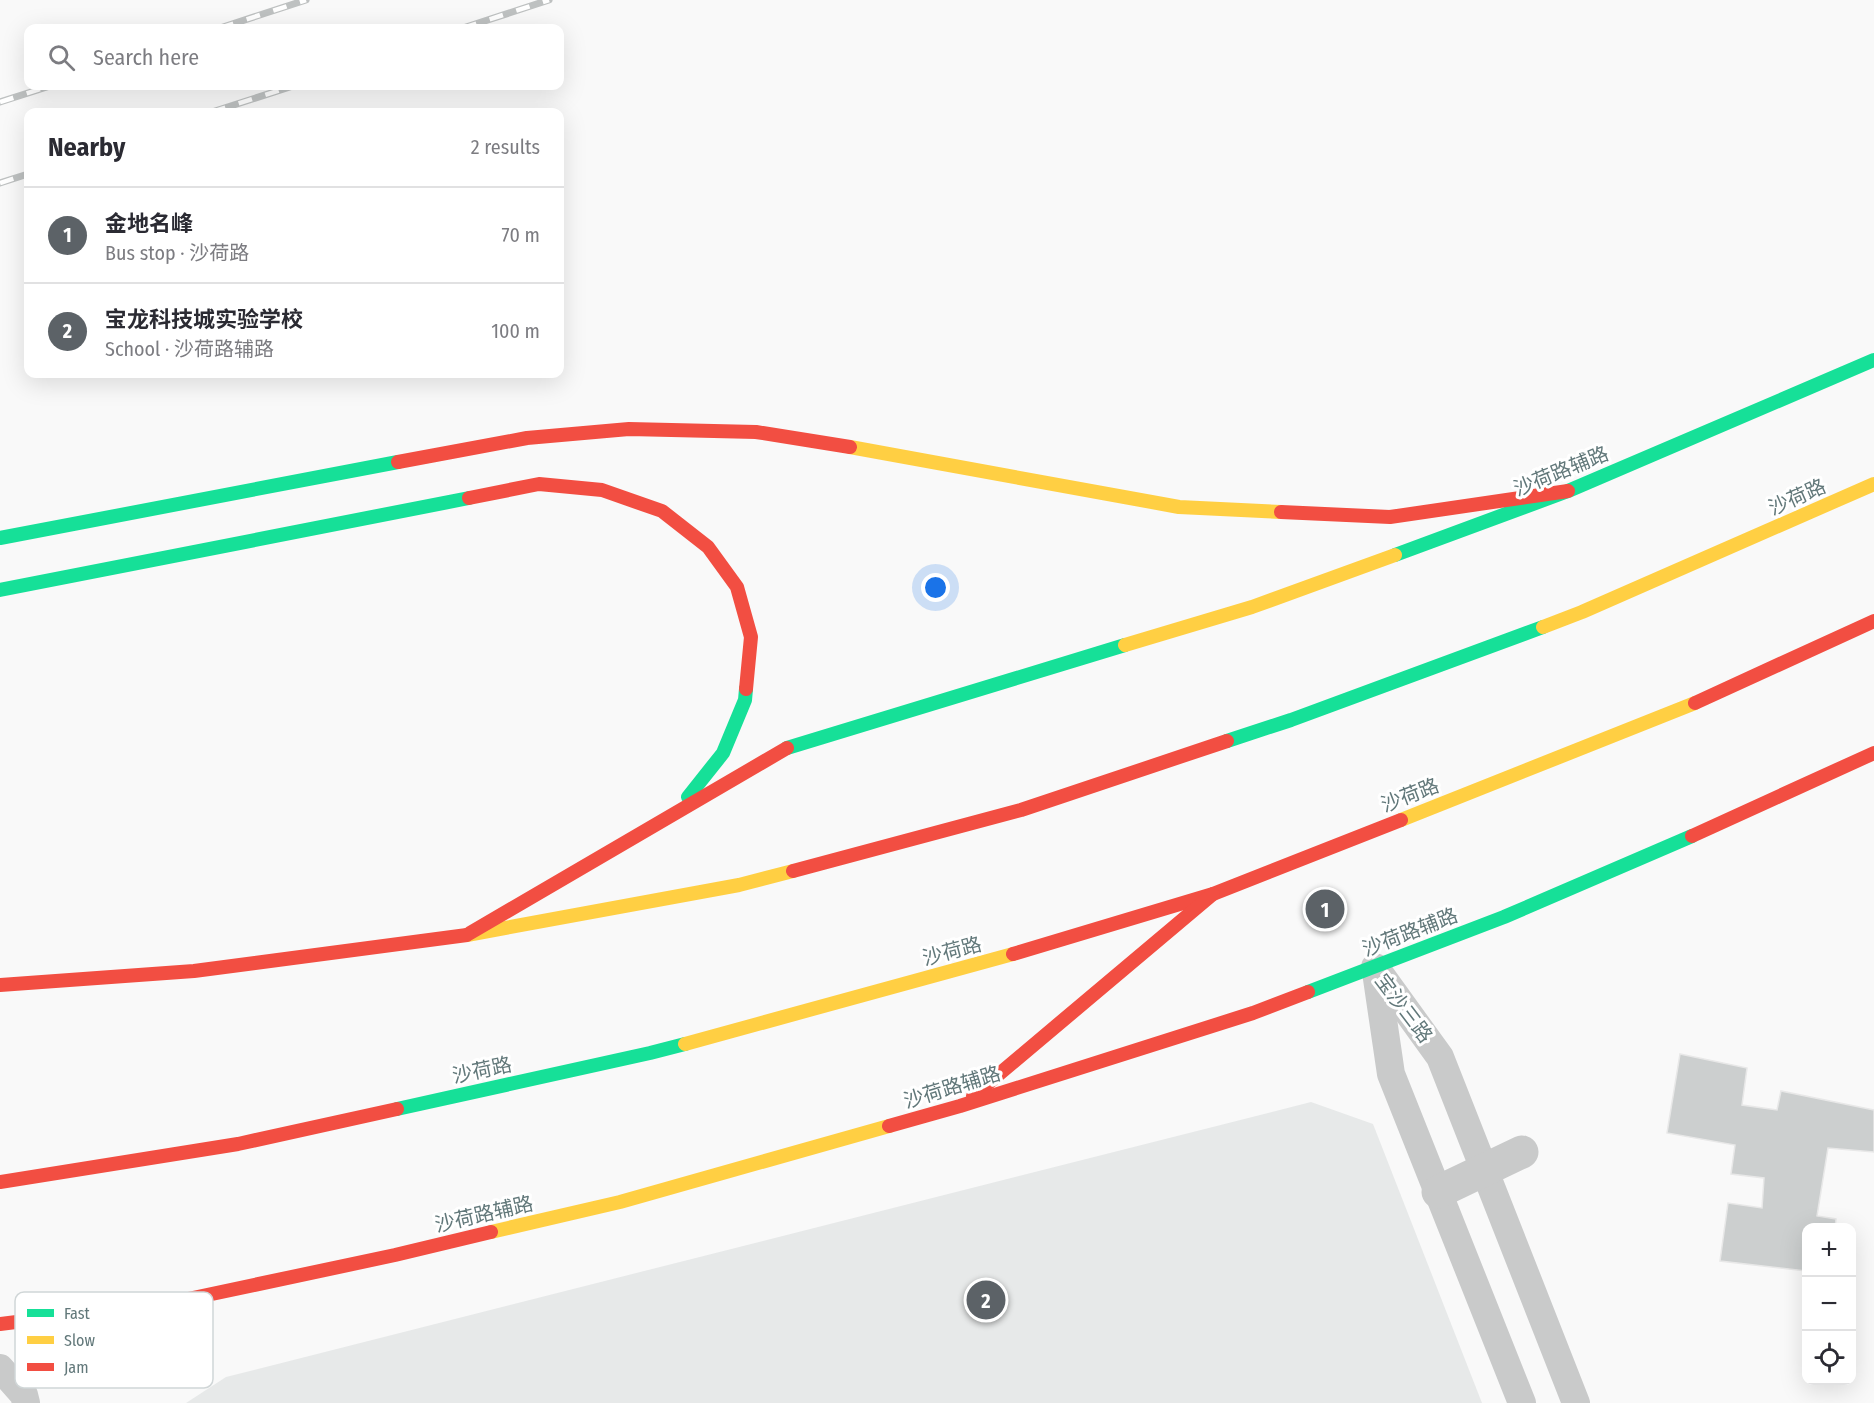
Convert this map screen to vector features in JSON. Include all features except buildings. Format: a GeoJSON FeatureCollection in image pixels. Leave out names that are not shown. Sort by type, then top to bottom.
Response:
{"type":"FeatureCollection","features":[{"type":"Feature","properties":{"kind":"main road","name":"沙荷路辅路"},"geometry":{"type":"LineString","coordinates":[[466,935],[783,749],[1252,607],[1569,491],[1874,360]]}},
{"type":"Feature","properties":{"kind":"main road"},"geometry":{"type":"LineString","coordinates":[[0,538],[527,438],[629,429],[756,432],[871,450],[1179,507],[1390,517],[1569,491]]}},
{"type":"Feature","properties":{"kind":"main road"},"geometry":{"type":"LineString","coordinates":[[0,590],[539,484],[602,490],[662,512],[708,547],[737,586],[750,637],[745,700],[723,753],[677,812]]}},
{"type":"Feature","properties":{"kind":"main road","name":"沙荷路"},"geometry":{"type":"LineString","coordinates":[[0,985],[194,971],[466,935],[739,885],[1021,810],[1291,720],[1582,612],[1874,484]]}},
{"type":"Feature","properties":{"kind":"main road","name":"沙荷路"},"geometry":{"type":"LineString","coordinates":[[0,1182],[238,1144],[650,1053],[989,961],[1213,894],[1681,710],[1874,621]]}},
{"type":"Feature","properties":{"kind":"main road","name":"沙荷路辅路"},"geometry":{"type":"LineString","coordinates":[[213,1294],[395,1255],[620,1202],[960,1106],[1253,1013],[1504,917],[1728,821],[1874,753]]}},
{"type":"Feature","properties":{"kind":"main road"},"geometry":{"type":"LineString","coordinates":[[960,1106],[1213,894]]}},
{"type":"Feature","properties":{"kind":"main road","name":"沙荷路辅路"},"geometry":{"type":"LineString","coordinates":[[0,1324],[15,1322]]}},
{"type":"Feature","properties":{"kind":"street"},"geometry":{"type":"LineString","coordinates":[[1438,1192],[1522,1152]]}},
{"type":"Feature","properties":{"kind":"lane","name":"宝沙三路"},"geometry":{"type":"LineString","coordinates":[[1375,967],[1440,1057],[1576,1403]]}},
{"type":"Feature","properties":{"kind":"lane","name":"宝沙三路"},"geometry":{"type":"LineString","coordinates":[[1375,967],[1391,1074],[1522,1403]]}},
{"type":"Feature","properties":{"kind":"lane"},"geometry":{"type":"LineString","coordinates":[[0,1368],[15,1385]]}},
{"type":"Feature","properties":{"kind":"lane"},"geometry":{"type":"LineString","coordinates":[[18,1388],[24,1395],[26,1403]]}},
{"type":"Feature","properties":{"kind":"shaded area"},"geometry":{"type":"Polygon","coordinates":[[[1311,1102],[1373,1124],[1482,1403],[186,1403],[209,1388],[213,1388],[213,1385],[226,1377],[1311,1102]]]}},
{"type":"Feature","properties":{"kind":"railway"},"geometry":{"type":"LineString","coordinates":[[232,24],[306,0]]}},
{"type":"Feature","properties":{"kind":"railway"},"geometry":{"type":"LineString","coordinates":[[475,24],[549,0]]}},
{"type":"Feature","properties":{"kind":"railway"},"geometry":{"type":"LineString","coordinates":[[0,102],[38,90]]}},
{"type":"Feature","properties":{"kind":"railway"},"geometry":{"type":"LineString","coordinates":[[224,108],[281,90]]}},
{"type":"Feature","properties":{"kind":"railway"},"geometry":{"type":"LineString","coordinates":[[0,183],[24,175]]}},
{"type":"Feature","properties":{"kind":"traffic: fast"},"geometry":{"type":"LineString","coordinates":[[1395,555],[1568,491],[1874,360]]}},
{"type":"Feature","properties":{"kind":"traffic: fast"},"geometry":{"type":"LineString","coordinates":[[0,538],[398,462]]}},
{"type":"Feature","properties":{"kind":"traffic: fast"},"geometry":{"type":"LineString","coordinates":[[0,590],[469,498]]}},
{"type":"Feature","properties":{"kind":"traffic: fast"},"geometry":{"type":"LineString","coordinates":[[1227,741],[1291,720],[1543,627]]}},
{"type":"Feature","properties":{"kind":"traffic: fast"},"geometry":{"type":"LineString","coordinates":[[787,748],[1125,645]]}},
{"type":"Feature","properties":{"kind":"traffic: fast"},"geometry":{"type":"LineString","coordinates":[[688,797],[723,753],[745,700],[746,689]]}},
{"type":"Feature","properties":{"kind":"traffic: fast"},"geometry":{"type":"LineString","coordinates":[[1308,992],[1504,917],[1692,836]]}},
{"type":"Feature","properties":{"kind":"traffic: fast"},"geometry":{"type":"LineString","coordinates":[[397,1109],[685,1044]]}},
{"type":"Feature","properties":{"kind":"traffic: slow"},"geometry":{"type":"LineString","coordinates":[[850,447],[1179,507],[1281,512]]}},
{"type":"Feature","properties":{"kind":"traffic: slow"},"geometry":{"type":"LineString","coordinates":[[1543,627],[1874,484]]}},
{"type":"Feature","properties":{"kind":"traffic: slow"},"geometry":{"type":"LineString","coordinates":[[1125,645],[1252,607],[1395,555]]}},
{"type":"Feature","properties":{"kind":"traffic: slow"},"geometry":{"type":"LineString","coordinates":[[1401,820],[1695,703]]}},
{"type":"Feature","properties":{"kind":"traffic: slow"},"geometry":{"type":"LineString","coordinates":[[467,935],[739,885],[793,871]]}},
{"type":"Feature","properties":{"kind":"traffic: slow"},"geometry":{"type":"LineString","coordinates":[[685,1044],[1013,954]]}},
{"type":"Feature","properties":{"kind":"traffic: slow"},"geometry":{"type":"LineString","coordinates":[[491,1232],[620,1202],[889,1126]]}},
{"type":"Feature","properties":{"kind":"traffic: jam"},"geometry":{"type":"LineString","coordinates":[[398,462],[527,438],[629,429],[756,432],[850,447]]}},
{"type":"Feature","properties":{"kind":"traffic: jam"},"geometry":{"type":"LineString","coordinates":[[469,498],[539,484],[602,490],[662,511],[708,547],[737,587],[751,637],[746,689]]}},
{"type":"Feature","properties":{"kind":"traffic: jam"},"geometry":{"type":"LineString","coordinates":[[1281,512],[1390,517],[1568,491]]}},
{"type":"Feature","properties":{"kind":"traffic: jam"},"geometry":{"type":"LineString","coordinates":[[1695,703],[1874,621]]}},
{"type":"Feature","properties":{"kind":"traffic: jam"},"geometry":{"type":"LineString","coordinates":[[793,871],[1021,810],[1227,741]]}},
{"type":"Feature","properties":{"kind":"traffic: jam"},"geometry":{"type":"LineString","coordinates":[[470,933],[787,748]]}},
{"type":"Feature","properties":{"kind":"traffic: jam"},"geometry":{"type":"LineString","coordinates":[[1692,836],[1874,753]]}},
{"type":"Feature","properties":{"kind":"traffic: jam"},"geometry":{"type":"LineString","coordinates":[[1013,954],[1213,894],[1401,820]]}},
{"type":"Feature","properties":{"kind":"traffic: jam"},"geometry":{"type":"LineString","coordinates":[[973,1096],[1213,894]]}},
{"type":"Feature","properties":{"kind":"traffic: jam"},"geometry":{"type":"LineString","coordinates":[[0,985],[194,971],[467,935]]}},
{"type":"Feature","properties":{"kind":"traffic: jam"},"geometry":{"type":"LineString","coordinates":[[889,1126],[960,1106],[1253,1013],[1308,992]]}},
{"type":"Feature","properties":{"kind":"traffic: jam"},"geometry":{"type":"LineString","coordinates":[[0,1182],[238,1144],[397,1109]]}},
{"type":"Feature","properties":{"kind":"traffic: jam"},"geometry":{"type":"LineString","coordinates":[[213,1294],[491,1232]]}},
{"type":"Feature","properties":{"kind":"traffic: jam"},"geometry":{"type":"LineString","coordinates":[[0,1324],[15,1322]]}},
{"type":"Feature","properties":{"kind":"place","name":"金地名峰"},"geometry":{"type":"Point","coordinates":[1325,909]}},
{"type":"Feature","properties":{"kind":"place","name":"宝龙科技城实验学校"},"geometry":{"type":"Point","coordinates":[986,1300]}}]}
